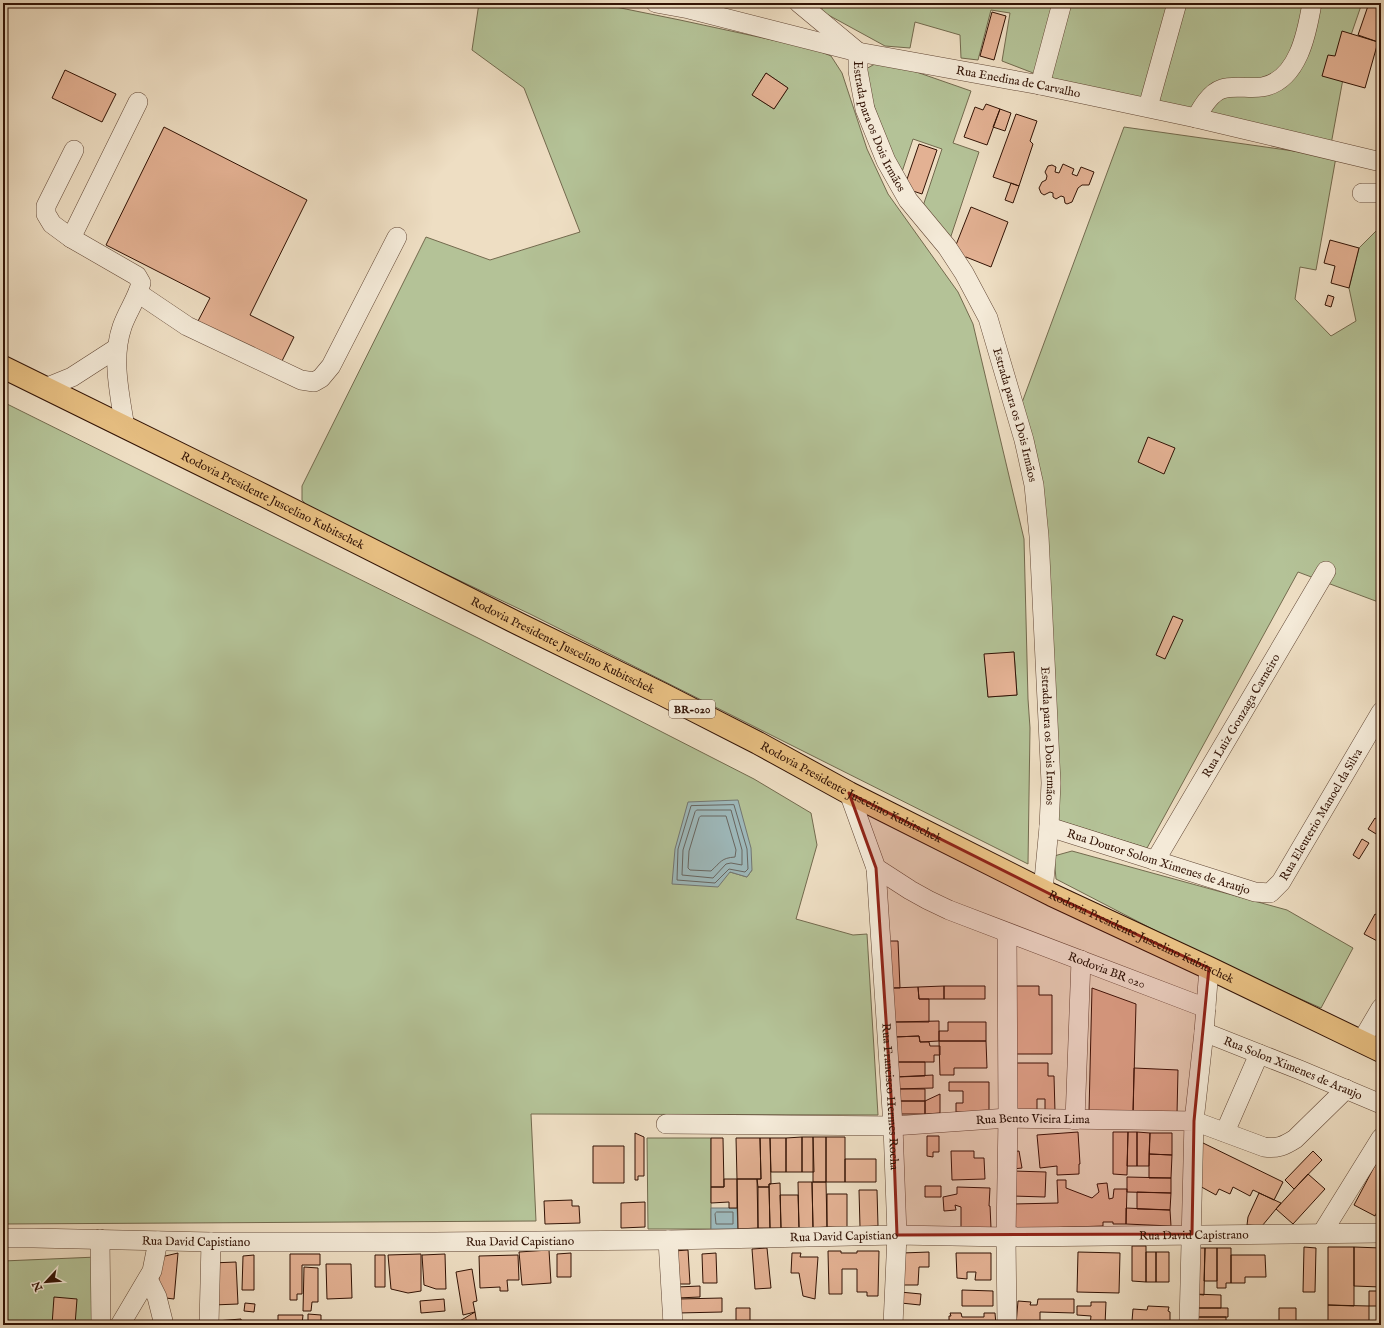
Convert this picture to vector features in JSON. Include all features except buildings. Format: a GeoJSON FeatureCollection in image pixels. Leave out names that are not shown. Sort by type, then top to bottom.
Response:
{"type":"FeatureCollection","features":[{"type":"Feature","properties":{"kind":"highway","name":"Rodovia Presidente Juscelino Kubitschek"},"geometry":{"type":"LineString","coordinates":[[3,367],[662,694],[758,743],[849,793],[1043,890],[1381,1051]]}},
{"type":"Feature","properties":{"kind":"street","name":"Rua Enedina de Carvalho"},"geometry":{"type":"LineString","coordinates":[[656,3],[689,9],[858,52],[1040,85],[1148,107],[1381,162]]}},
{"type":"Feature","properties":{"kind":"street","name":"Estrada para os Dois Irmãos"},"geometry":{"type":"LineString","coordinates":[[799,3],[815,9],[858,52],[858,71],[865,109],[886,161],[908,200],[947,247],[964,273],[988,318],[1028,459],[1034,485],[1039,536],[1051,783],[1049,827],[1043,890]]}},
{"type":"Feature","properties":{"kind":"street"},"geometry":{"type":"LineString","coordinates":[[1040,85],[1062,3]]}},
{"type":"Feature","properties":{"kind":"street"},"geometry":{"type":"LineString","coordinates":[[1148,107],[1177,3]]}},
{"type":"Feature","properties":{"kind":"street"},"geometry":{"type":"LineString","coordinates":[[1196,118],[1209,98],[1220,90],[1228,87],[1264,87],[1276,82],[1283,76],[1294,64],[1298,55],[1307,32],[1312,3]]}},
{"type":"Feature","properties":{"kind":"street"},"geometry":{"type":"LineString","coordinates":[[71,238],[138,102]]}},
{"type":"Feature","properties":{"kind":"street"},"geometry":{"type":"LineString","coordinates":[[74,150],[46,206],[46,214],[48,219],[52,224],[71,238],[137,276],[141,282],[138,293],[122,327],[117,348],[119,388],[125,428]]}},
{"type":"Feature","properties":{"kind":"street"},"geometry":{"type":"LineString","coordinates":[[1362,193],[1381,193]]}},
{"type":"Feature","properties":{"kind":"street"},"geometry":{"type":"LineString","coordinates":[[138,293],[187,326],[301,380],[314,382],[321,378],[331,366],[397,237]]}},
{"type":"Feature","properties":{"kind":"street"},"geometry":{"type":"LineString","coordinates":[[45,388],[72,376],[117,348]]}},
{"type":"Feature","properties":{"kind":"street","name":"Rua Luiz Gonzaga Carneiro"},"geometry":{"type":"LineString","coordinates":[[1156,861],[1326,571]]}},
{"type":"Feature","properties":{"kind":"street","name":"Rua Eleuterio Manoel da Silva"},"geometry":{"type":"LineString","coordinates":[[1270,893],[1285,876],[1381,712]]}},
{"type":"Feature","properties":{"kind":"street","name":"Rua Francisco Hermes Rocha"},"geometry":{"type":"LineString","coordinates":[[849,793],[876,868],[893,1126],[897,1235],[893,1325]]}},
{"type":"Feature","properties":{"kind":"street","name":"Rua Doutor Solom Ximenes de Araujo"},"geometry":{"type":"LineString","coordinates":[[1049,827],[1255,892],[1270,893]]}},
{"type":"Feature","properties":{"kind":"street","name":"Rodovia BR 020"},"geometry":{"type":"LineString","coordinates":[[876,868],[928,900],[1007,933],[1206,1008]]}},
{"type":"Feature","properties":{"kind":"street"},"geometry":{"type":"LineString","coordinates":[[1007,933],[1008,1118],[1006,1237],[1008,1325]]}},
{"type":"Feature","properties":{"kind":"street"},"geometry":{"type":"LineString","coordinates":[[1075,1120],[1081,960]]}},
{"type":"Feature","properties":{"kind":"street"},"geometry":{"type":"LineString","coordinates":[[1189,1325],[1194,1120],[1204,1032],[1209,968]]}},
{"type":"Feature","properties":{"kind":"street"},"geometry":{"type":"LineString","coordinates":[[1361,1042],[1381,1008]]}},
{"type":"Feature","properties":{"kind":"street","name":"Rua Solon Ximenes de Araujo"},"geometry":{"type":"LineString","coordinates":[[1204,1032],[1381,1104]]}},
{"type":"Feature","properties":{"kind":"street"},"geometry":{"type":"LineString","coordinates":[[1225,1132],[1259,1054]]}},
{"type":"Feature","properties":{"kind":"street"},"geometry":{"type":"LineString","coordinates":[[1194,1120],[1264,1147],[1273,1148],[1285,1145],[1295,1139],[1346,1089]]}},
{"type":"Feature","properties":{"kind":"street","name":"Rua Bento Vieira Lima"},"geometry":{"type":"LineString","coordinates":[[666,1124],[893,1126],[1008,1118],[1075,1120],[1194,1120]]}},
{"type":"Feature","properties":{"kind":"street"},"geometry":{"type":"LineString","coordinates":[[1322,1233],[1381,1138]]}},
{"type":"Feature","properties":{"kind":"street","name":"Rua David Capistrano"},"geometry":{"type":"LineString","coordinates":[[1006,1237],[1381,1233]]}},
{"type":"Feature","properties":{"kind":"street","name":"Rua David Capistiano"},"geometry":{"type":"LineString","coordinates":[[3,1238],[210,1242],[668,1240],[897,1235],[1006,1237]]}},
{"type":"Feature","properties":{"kind":"street"},"geometry":{"type":"LineString","coordinates":[[100,1240],[101,1325]]}},
{"type":"Feature","properties":{"kind":"street"},"geometry":{"type":"LineString","coordinates":[[668,1240],[673,1325]]}},
{"type":"Feature","properties":{"kind":"street"},"geometry":{"type":"LineString","coordinates":[[120,1325],[152,1271],[158,1241]]}},
{"type":"Feature","properties":{"kind":"street"},"geometry":{"type":"LineString","coordinates":[[209,1325],[210,1242]]}},
{"type":"Feature","properties":{"kind":"street"},"geometry":{"type":"LineString","coordinates":[[148,1279],[157,1297],[164,1325]]}},
{"type":"Feature","properties":{"kind":"highlighted area"},"geometry":{"type":"Polygon","coordinates":[[[849,793],[1052,895],[1209,968],[1194,1121],[1192,1234],[897,1235],[893,1126],[876,868],[849,793]]]}},
{"type":"Feature","properties":{"kind":"green space"},"geometry":{"type":"Polygon","coordinates":[[[479,3],[596,3],[814,49],[831,56],[842,73],[867,149],[888,194],[958,292],[973,324],[1024,539],[1030,728],[1028,864],[530,614],[311,510],[302,500],[302,486],[426,237],[490,260],[580,232],[524,88],[472,50],[479,3]],[[766,73],[752,95],[774,109],[788,88],[766,73]],[[1014,652],[985,655],[988,697],[1017,695],[1014,652]]]}},
{"type":"Feature","properties":{"kind":"green space"},"geometry":{"type":"Polygon","coordinates":[[[824,3],[1060,3],[1041,76],[1002,61],[1010,13],[991,10],[978,60],[961,58],[960,35],[915,22],[910,48],[885,46],[821,11],[824,3]]]}},
{"type":"Feature","properties":{"kind":"green space"},"geometry":{"type":"Polygon","coordinates":[[[1063,3],[1362,3],[1351,35],[1330,150],[1040,85],[1063,3]]]}},
{"type":"Feature","properties":{"kind":"green space"},"geometry":{"type":"Polygon","coordinates":[[[882,60],[971,91],[953,143],[979,152],[950,239],[923,206],[942,149],[913,139],[900,178],[862,73],[864,70],[882,60]]]}},
{"type":"Feature","properties":{"kind":"green space"},"geometry":{"type":"Polygon","coordinates":[[[1124,127],[1336,157],[1316,270],[1300,267],[1295,299],[1331,336],[1356,321],[1349,288],[1359,248],[1379,228],[1379,198],[1381,198],[1381,603],[1298,572],[1147,848],[1054,819],[1020,408],[1124,127]]]}},
{"type":"Feature","properties":{"kind":"green space"},"geometry":{"type":"Polygon","coordinates":[[[3,402],[480,639],[754,779],[811,813],[817,845],[796,919],[853,935],[867,934],[878,1115],[531,1114],[536,1221],[3,1224],[3,402]],[[752,870],[730,872],[747,877],[752,870]]]}},
{"type":"Feature","properties":{"kind":"green space"},"geometry":{"type":"Polygon","coordinates":[[[1072,851],[1287,910],[1353,948],[1321,1008],[1212,960],[1056,879],[1054,856],[1072,851]]]}},
{"type":"Feature","properties":{"kind":"green space"},"geometry":{"type":"Polygon","coordinates":[[[647,1138],[711,1138],[711,1229],[648,1229],[647,1138]]]}},
{"type":"Feature","properties":{"kind":"green space"},"geometry":{"type":"Polygon","coordinates":[[[97,1257],[99,1325],[3,1325],[3,1261],[97,1257]]]}},
{"type":"Feature","properties":{"kind":"water"},"geometry":{"type":"Polygon","coordinates":[[[738,800],[751,848],[752,870],[747,877],[730,872],[718,887],[672,884],[675,849],[688,802],[738,800]]]}},
{"type":"Feature","properties":{"kind":"water"},"geometry":{"type":"Polygon","coordinates":[[[711,1208],[737,1208],[738,1229],[711,1229],[711,1208]]]}}]}
